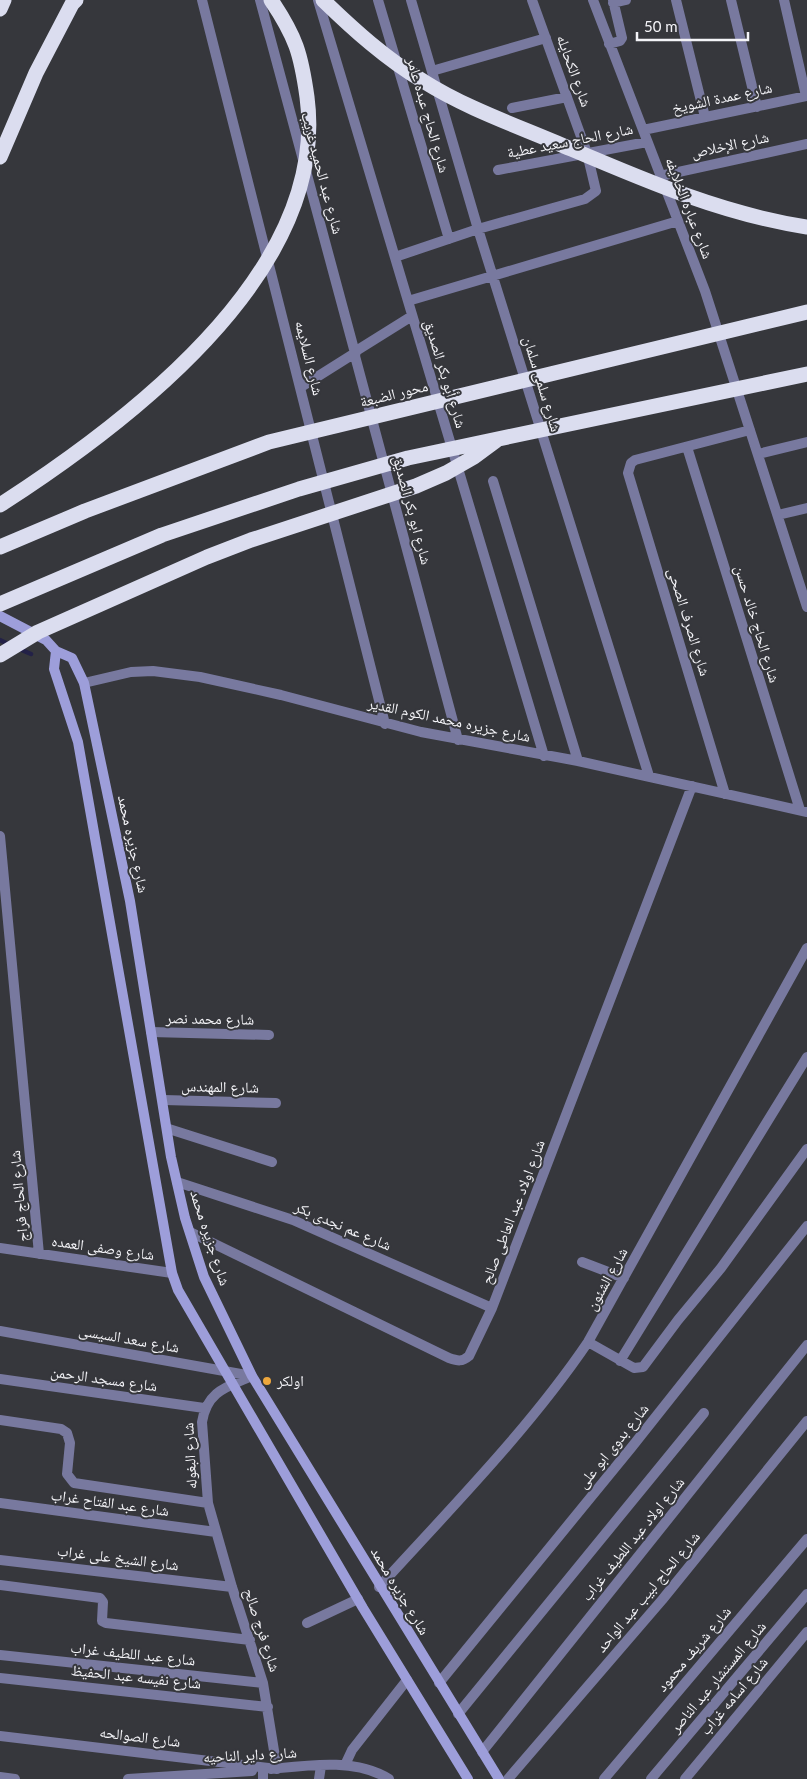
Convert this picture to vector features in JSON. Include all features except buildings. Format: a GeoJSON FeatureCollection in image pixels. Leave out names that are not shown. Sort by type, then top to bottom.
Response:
{"type":"FeatureCollection","features":[{"type":"Feature","properties":{"kind":"highway"},"geometry":{"type":"LineString","coordinates":[[0,10],[4,0]]}},
{"type":"Feature","properties":{"kind":"highway"},"geometry":{"type":"LineString","coordinates":[[0,156],[51,45],[76,0]]}},
{"type":"Feature","properties":{"kind":"highway"},"geometry":{"type":"LineString","coordinates":[[0,505],[57,468],[107,430],[194,351],[237,304],[270,257],[288,225],[305,168],[309,116],[302,61],[290,28],[271,0]]}},
{"type":"Feature","properties":{"kind":"highway"},"geometry":{"type":"LineString","coordinates":[[323,0],[362,38],[423,82],[498,118],[640,178],[705,202],[807,227]]}},
{"type":"Feature","properties":{"kind":"highway","name":"محور الضبعة"},"geometry":{"type":"LineString","coordinates":[[0,547],[84,511],[269,442],[807,312]]}},
{"type":"Feature","properties":{"kind":"highway"},"geometry":{"type":"LineString","coordinates":[[0,604],[162,535],[299,489],[408,458],[807,374]]}},
{"type":"Feature","properties":{"kind":"highway"},"geometry":{"type":"LineString","coordinates":[[0,655],[46,628],[208,557],[251,540],[416,486],[446,473],[474,457],[501,437]]}},
{"type":"Feature","properties":{"kind":"main road","name":"شارع جزيره محمد"},"geometry":{"type":"LineString","coordinates":[[0,616],[46,640],[56,651],[72,658],[84,683],[130,901],[177,1182],[204,1277],[252,1376],[499,1779]]}},
{"type":"Feature","properties":{"kind":"main road"},"geometry":{"type":"LineString","coordinates":[[56,651],[54,669],[78,742],[172,1272],[178,1290],[358,1599],[468,1779]]}},
{"type":"Feature","properties":{"kind":"street","name":"شارع السلايمه"},"geometry":{"type":"LineString","coordinates":[[202,0],[385,724]]}},
{"type":"Feature","properties":{"kind":"street","name":"شارع عبد الحميد غريب"},"geometry":{"type":"LineString","coordinates":[[260,0],[355,353]]}},
{"type":"Feature","properties":{"kind":"street","name":"شارع أبو بكر الصديق"},"geometry":{"type":"LineString","coordinates":[[318,0],[544,756]]}},
{"type":"Feature","properties":{"kind":"street","name":"شارع الحاج عبده عامر"},"geometry":{"type":"LineString","coordinates":[[378,0],[449,239]]}},
{"type":"Feature","properties":{"kind":"street","name":"شارع سلمى سلمان"},"geometry":{"type":"LineString","coordinates":[[411,0],[478,229],[649,776]]}},
{"type":"Feature","properties":{"kind":"street","name":"شارع الكحايله"},"geometry":{"type":"LineString","coordinates":[[395,257],[478,229],[592,196],[597,186],[587,153],[532,0]]}},
{"type":"Feature","properties":{"kind":"street","name":"شارع عباره الخلايفه"},"geometry":{"type":"LineString","coordinates":[[592,0],[705,291],[778,516],[803,583],[807,606]]}},
{"type":"Feature","properties":{"kind":"street"},"geometry":{"type":"LineString","coordinates":[[609,44],[620,41],[622,38],[613,1],[626,0]]}},
{"type":"Feature","properties":{"kind":"street"},"geometry":{"type":"LineString","coordinates":[[676,0],[705,117]]}},
{"type":"Feature","properties":{"kind":"street"},"geometry":{"type":"LineString","coordinates":[[731,0],[757,106]]}},
{"type":"Feature","properties":{"kind":"street"},"geometry":{"type":"LineString","coordinates":[[784,0],[806,96]]}},
{"type":"Feature","properties":{"kind":"street"},"geometry":{"type":"LineString","coordinates":[[432,71],[546,38]]}},
{"type":"Feature","properties":{"kind":"street","name":"شارع عمدة الشويخ"},"geometry":{"type":"LineString","coordinates":[[643,130],[806,96]]}},
{"type":"Feature","properties":{"kind":"street"},"geometry":{"type":"LineString","coordinates":[[512,108],[567,97]]}},
{"type":"Feature","properties":{"kind":"street","name":"شارع الحاج سعيد عطية"},"geometry":{"type":"LineString","coordinates":[[498,170],[647,142]]}},
{"type":"Feature","properties":{"kind":"street","name":"شارع الإخلاص"},"geometry":{"type":"LineString","coordinates":[[660,176],[807,144]]}},
{"type":"Feature","properties":{"kind":"street"},"geometry":{"type":"LineString","coordinates":[[408,300],[678,221]]}},
{"type":"Feature","properties":{"kind":"street"},"geometry":{"type":"LineString","coordinates":[[301,387],[412,316]]}},
{"type":"Feature","properties":{"kind":"street","name":"شارع ابو بكر الصديق"},"geometry":{"type":"LineString","coordinates":[[355,353],[458,740]]}},
{"type":"Feature","properties":{"kind":"street"},"geometry":{"type":"LineString","coordinates":[[687,447],[750,430]]}},
{"type":"Feature","properties":{"kind":"street"},"geometry":{"type":"LineString","coordinates":[[758,454],[807,442]]}},
{"type":"Feature","properties":{"kind":"street","name":"شارع الصرف الصحى"},"geometry":{"type":"LineString","coordinates":[[687,447],[635,460],[631,463],[628,472],[725,794]]}},
{"type":"Feature","properties":{"kind":"street","name":"شارع الحاج خالد حسن"},"geometry":{"type":"LineString","coordinates":[[687,447],[803,811]]}},
{"type":"Feature","properties":{"kind":"street"},"geometry":{"type":"LineString","coordinates":[[493,481],[578,761]]}},
{"type":"Feature","properties":{"kind":"street"},"geometry":{"type":"LineString","coordinates":[[778,516],[807,508]]}},
{"type":"Feature","properties":{"kind":"street","name":"شارع جزيره محمد الكوم القدير"},"geometry":{"type":"LineString","coordinates":[[84,683],[131,672],[153,671],[200,677],[281,694],[385,724],[458,740],[578,761],[803,811]]}},
{"type":"Feature","properties":{"kind":"street","name":"شارع اولاد عبد العاطى صالح"},"geometry":{"type":"LineString","coordinates":[[190,1232],[457,1361],[469,1356],[492,1308],[692,786]]}},
{"type":"Feature","properties":{"kind":"street","name":"شارع الحاج فراج"},"geometry":{"type":"LineString","coordinates":[[0,836],[39,1254]]}},
{"type":"Feature","properties":{"kind":"street","name":"شارع الشئون"},"geometry":{"type":"LineString","coordinates":[[380,1587],[489,1465],[551,1392],[588,1342],[807,948]]}},
{"type":"Feature","properties":{"kind":"street","name":"شارع محمد نصر"},"geometry":{"type":"LineString","coordinates":[[151,1032],[269,1035]]}},
{"type":"Feature","properties":{"kind":"street"},"geometry":{"type":"LineString","coordinates":[[620,1361],[807,1057]]}},
{"type":"Feature","properties":{"kind":"street","name":"شارع المهندس"},"geometry":{"type":"LineString","coordinates":[[164,1100],[276,1103]]}},
{"type":"Feature","properties":{"kind":"street"},"geometry":{"type":"LineString","coordinates":[[168,1129],[272,1162]]}},
{"type":"Feature","properties":{"kind":"street"},"geometry":{"type":"LineString","coordinates":[[588,1342],[634,1368],[643,1367],[678,1320],[721,1268],[807,1149]]}},
{"type":"Feature","properties":{"kind":"street","name":"شارع عم نجدى بكر"},"geometry":{"type":"LineString","coordinates":[[177,1182],[293,1220],[492,1308]]}},
{"type":"Feature","properties":{"kind":"street","name":"شارع بدوى ابو على"},"geometry":{"type":"LineString","coordinates":[[439,1683],[625,1456],[807,1226]]}},
{"type":"Feature","properties":{"kind":"street"},"geometry":{"type":"LineString","coordinates":[[0,1242],[0,1248]]}},
{"type":"Feature","properties":{"kind":"street","name":"شارع وصفى العمده"},"geometry":{"type":"LineString","coordinates":[[0,1248],[172,1272]]}},
{"type":"Feature","properties":{"kind":"street"},"geometry":{"type":"LineString","coordinates":[[582,1262],[624,1278]]}},
{"type":"Feature","properties":{"kind":"street","name":"شارع سعد السيسى"},"geometry":{"type":"LineString","coordinates":[[0,1331],[252,1376]]}},
{"type":"Feature","properties":{"kind":"street","name":"شارع اولاد عبد اللطيف غراب"},"geometry":{"type":"LineString","coordinates":[[482,1752],[807,1345]]}},
{"type":"Feature","properties":{"kind":"street","name":"شارع البغوله"},"geometry":{"type":"LineString","coordinates":[[208,1503],[202,1422],[204,1408],[215,1394],[252,1376]]}},
{"type":"Feature","properties":{"kind":"street","name":"شارع مسجد الرحمن"},"geometry":{"type":"LineString","coordinates":[[0,1379],[204,1408]]}},
{"type":"Feature","properties":{"kind":"street"},"geometry":{"type":"LineString","coordinates":[[458,1714],[704,1413]]}},
{"type":"Feature","properties":{"kind":"street"},"geometry":{"type":"LineString","coordinates":[[0,1420],[60,1429],[67,1433],[70,1444],[67,1474],[74,1482],[208,1503]]}},
{"type":"Feature","properties":{"kind":"street","name":"شارع الحاج لبيب عبد الواحد"},"geometry":{"type":"LineString","coordinates":[[508,1779],[662,1600],[807,1421]]}},
{"type":"Feature","properties":{"kind":"street","name":"شارع عبد الفتاح غراب"},"geometry":{"type":"LineString","coordinates":[[0,1503],[216,1532]]}},
{"type":"Feature","properties":{"kind":"street","name":"شارع فرج صالح"},"geometry":{"type":"LineString","coordinates":[[208,1503],[232,1587],[263,1683],[277,1769]]}},
{"type":"Feature","properties":{"kind":"street","name":"شارع شريف محمود"},"geometry":{"type":"LineString","coordinates":[[604,1779],[807,1539]]}},
{"type":"Feature","properties":{"kind":"street","name":"شارع الشيخ على غراب"},"geometry":{"type":"LineString","coordinates":[[0,1560],[232,1587]]}},
{"type":"Feature","properties":{"kind":"street"},"geometry":{"type":"LineString","coordinates":[[0,1585],[100,1598],[103,1602],[102,1619],[106,1623],[250,1640]]}},
{"type":"Feature","properties":{"kind":"street","name":"شارع المستشار عبد الناصر"},"geometry":{"type":"LineString","coordinates":[[651,1779],[807,1594]]}},
{"type":"Feature","properties":{"kind":"street"},"geometry":{"type":"LineString","coordinates":[[306,1623],[358,1599]]}},
{"type":"Feature","properties":{"kind":"street","name":"شارع اسامه غراب"},"geometry":{"type":"LineString","coordinates":[[685,1779],[807,1632]]}},
{"type":"Feature","properties":{"kind":"street","name":"شارع عبد اللطيف غراب"},"geometry":{"type":"LineString","coordinates":[[0,1655],[263,1683]]}},
{"type":"Feature","properties":{"kind":"street","name":"شارع نفيسه عبد الحفيظ"},"geometry":{"type":"LineString","coordinates":[[0,1678],[268,1707]]}},
{"type":"Feature","properties":{"kind":"street"},"geometry":{"type":"LineString","coordinates":[[345,1765],[352,1750],[407,1680]]}},
{"type":"Feature","properties":{"kind":"street","name":"شارع الصوالحه"},"geometry":{"type":"LineString","coordinates":[[0,1736],[277,1769]]}},
{"type":"Feature","properties":{"kind":"street","name":"شارع داير الناحيه"},"geometry":{"type":"LineString","coordinates":[[128,1779],[263,1775],[277,1769],[345,1765],[364,1769],[390,1779]]}},
{"type":"Feature","properties":{"kind":"street"},"geometry":{"type":"LineString","coordinates":[[319,1779],[321,1766]]}},
{"type":"Feature","properties":{"kind":"street"},"geometry":{"type":"LineString","coordinates":[[0,1777],[15,1779]]}},
{"type":"Feature","properties":{"kind":"waterway"},"geometry":{"type":"LineString","coordinates":[[0,640],[10,645]]}},
{"type":"Feature","properties":{"kind":"waterway"},"geometry":{"type":"LineString","coordinates":[[17,648],[31,654]]}},
{"type":"Feature","properties":{"kind":"place","name":"اولكر"},"geometry":{"type":"Point","coordinates":[267,1381]}}]}
